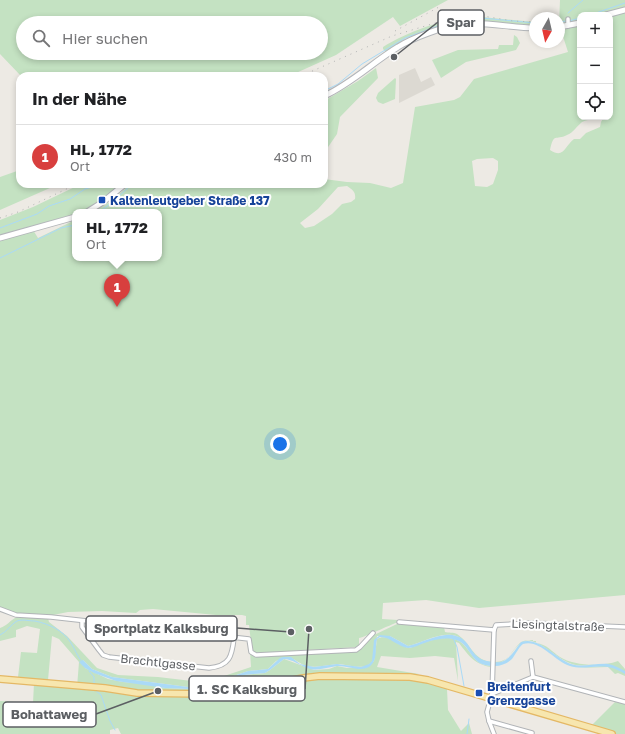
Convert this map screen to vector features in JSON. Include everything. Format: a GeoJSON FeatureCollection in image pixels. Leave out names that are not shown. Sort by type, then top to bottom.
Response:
{"type":"FeatureCollection","features":[{"type":"Feature","properties":{"kind":"main road"},"geometry":{"type":"LineString","coordinates":[[613,13],[625,10]]}},
{"type":"Feature","properties":{"kind":"main road"},"geometry":{"type":"LineString","coordinates":[[565,24],[577,22]]}},
{"type":"Feature","properties":{"kind":"main road"},"geometry":{"type":"LineString","coordinates":[[328,94],[339,89],[404,44],[456,25],[468,24],[529,28]]}},
{"type":"Feature","properties":{"kind":"main road"},"geometry":{"type":"LineString","coordinates":[[92,209],[120,188]]}},
{"type":"Feature","properties":{"kind":"main road"},"geometry":{"type":"LineString","coordinates":[[0,238],[72,218]]}},
{"type":"Feature","properties":{"kind":"main road"},"geometry":{"type":"LineString","coordinates":[[0,679],[143,693],[204,694],[256,687],[311,676],[396,676],[418,678],[460,690],[491,696],[612,734]]}},
{"type":"Feature","properties":{"kind":"street"},"geometry":{"type":"LineString","coordinates":[[0,609],[16,615],[29,615],[249,639],[252,652],[259,655],[323,650],[356,650],[360,648],[373,633]]}},
{"type":"Feature","properties":{"kind":"street","name":"Brachtlgasse"},"geometry":{"type":"LineString","coordinates":[[82,621],[82,627],[103,655],[109,657],[209,668],[219,667],[226,663],[230,657],[234,638]]}},
{"type":"Feature","properties":{"kind":"street"},"geometry":{"type":"LineString","coordinates":[[399,622],[494,630],[494,668],[488,712],[489,721],[494,734]]}},
{"type":"Feature","properties":{"kind":"street","name":"Liesingtalstraße"},"geometry":{"type":"LineString","coordinates":[[494,630],[496,625],[531,623],[625,627]]}},
{"type":"Feature","properties":{"kind":"street"},"geometry":{"type":"LineString","coordinates":[[531,661],[533,677]]}},
{"type":"Feature","properties":{"kind":"street"},"geometry":{"type":"LineString","coordinates":[[491,696],[533,677],[625,702]]}},
{"type":"Feature","properties":{"kind":"street"},"geometry":{"type":"LineString","coordinates":[[489,721],[532,733]]}},
{"type":"Feature","properties":{"kind":"shaded area"},"geometry":{"type":"Polygon","coordinates":[[[415,68],[421,82],[431,77],[435,85],[399,103],[399,75],[415,68]]]}},
{"type":"Feature","properties":{"kind":"green space"},"geometry":{"type":"Polygon","coordinates":[[[0,0],[448,0],[400,26],[393,17],[336,55],[328,59],[328,16],[16,16],[16,60],[325,60],[298,72],[17,72],[0,54],[0,0]]]}},
{"type":"Feature","properties":{"kind":"green space"},"geometry":{"type":"Polygon","coordinates":[[[560,0],[625,0],[625,595],[479,608],[426,600],[383,603],[382,619],[398,620],[398,622],[359,638],[358,647],[257,653],[252,651],[249,625],[246,625],[246,616],[242,615],[216,615],[153,609],[140,610],[136,613],[102,611],[68,612],[48,616],[17,614],[0,607],[0,239],[33,230],[38,238],[72,221],[72,261],[162,261],[162,209],[98,209],[108,203],[125,189],[124,188],[328,188],[328,180],[370,183],[391,188],[403,183],[415,107],[454,100],[460,97],[474,79],[568,52],[565,43],[565,12],[560,12],[560,0]],[[493,158],[477,159],[472,161],[475,186],[487,187],[493,184],[498,170],[498,161],[493,158]],[[338,187],[318,209],[300,223],[305,228],[314,226],[332,214],[342,204],[351,202],[355,199],[355,197],[354,193],[349,187],[338,187]]]}},
{"type":"Feature","properties":{"kind":"green space"},"geometry":{"type":"Polygon","coordinates":[[[471,16],[529,21],[529,25],[463,19],[406,38],[386,52],[383,49],[383,47],[392,42],[426,27],[461,17],[471,16]]]}},
{"type":"Feature","properties":{"kind":"green space"},"geometry":{"type":"Polygon","coordinates":[[[514,35],[520,43],[516,50],[466,62],[441,78],[432,60],[458,50],[498,49],[499,45],[513,45],[514,35]]]}},
{"type":"Feature","properties":{"kind":"green space"},"geometry":{"type":"Polygon","coordinates":[[[376,68],[378,78],[340,117],[337,134],[328,147],[328,99],[358,81],[376,68]]]}},
{"type":"Feature","properties":{"kind":"green space"},"geometry":{"type":"Polygon","coordinates":[[[395,78],[395,99],[383,104],[378,102],[376,98],[378,93],[395,78]]]}},
{"type":"Feature","properties":{"kind":"green space"},"geometry":{"type":"Polygon","coordinates":[[[16,171],[16,188],[50,188],[0,210],[0,177],[16,171]]]}},
{"type":"Feature","properties":{"kind":"green space"},"geometry":{"type":"Polygon","coordinates":[[[73,188],[116,188],[100,202],[88,209],[72,209],[72,215],[0,235],[0,220],[33,207],[73,188]]]}},
{"type":"Feature","properties":{"kind":"green space"},"geometry":{"type":"Polygon","coordinates":[[[17,617],[48,618],[49,622],[67,636],[97,668],[118,675],[158,677],[192,681],[212,680],[251,667],[250,651],[252,655],[256,656],[357,651],[360,650],[374,635],[397,624],[444,627],[445,632],[458,634],[483,660],[495,662],[506,659],[502,662],[496,663],[486,662],[479,659],[474,655],[464,641],[459,637],[452,635],[441,635],[408,646],[390,636],[377,636],[372,661],[363,667],[338,664],[311,667],[287,657],[276,661],[268,669],[248,671],[219,681],[188,687],[112,677],[92,669],[83,660],[85,668],[108,679],[148,684],[165,688],[190,689],[223,683],[244,675],[265,673],[284,659],[314,670],[329,669],[337,666],[347,668],[368,667],[374,661],[377,639],[381,637],[385,637],[410,648],[437,639],[451,638],[458,640],[463,644],[477,661],[491,667],[485,666],[476,662],[469,656],[459,643],[456,642],[458,681],[454,658],[435,656],[410,658],[381,656],[377,667],[419,674],[407,675],[447,689],[448,710],[461,731],[469,723],[472,734],[121,734],[118,728],[110,730],[110,734],[0,734],[0,701],[33,703],[34,683],[77,687],[79,662],[59,639],[52,636],[48,680],[18,677],[21,652],[37,653],[40,629],[27,626],[16,630],[16,637],[0,641],[0,628],[17,617]]]}},
{"type":"Feature","properties":{"kind":"green space"},"geometry":{"type":"Polygon","coordinates":[[[526,640],[528,641],[521,643],[509,656],[521,642],[526,640]]]}},
{"type":"Feature","properties":{"kind":"green space"},"geometry":{"type":"Polygon","coordinates":[[[537,643],[543,645],[566,660],[580,664],[595,665],[583,666],[572,664],[562,659],[537,643]]]}},
{"type":"Feature","properties":{"kind":"green space"},"geometry":{"type":"Polygon","coordinates":[[[618,661],[625,669],[625,676],[618,673],[615,674],[608,667],[577,668],[603,666],[602,664],[618,661]]]}},
{"type":"Feature","properties":{"kind":"green space"},"geometry":{"type":"Polygon","coordinates":[[[615,702],[625,704],[625,734],[615,734],[592,725],[615,702]]]}},
{"type":"Feature","properties":{"kind":"water"},"geometry":{"type":"Polygon","coordinates":[[[380,635],[390,636],[408,646],[438,636],[456,636],[466,642],[475,655],[486,661],[498,662],[503,661],[512,655],[521,642],[528,641],[547,648],[571,664],[580,666],[608,664],[625,671],[625,674],[608,667],[579,668],[570,666],[558,660],[541,647],[529,643],[523,644],[508,662],[495,666],[486,665],[475,660],[465,646],[456,640],[436,640],[408,648],[384,637],[377,639],[374,661],[367,668],[357,669],[337,666],[310,669],[290,660],[284,659],[265,673],[244,675],[223,683],[190,689],[165,688],[116,681],[94,673],[85,668],[79,662],[83,660],[92,669],[112,677],[188,687],[219,681],[248,671],[268,669],[283,657],[291,657],[300,664],[314,667],[337,664],[361,667],[372,661],[374,640],[380,635]]]}},
{"type":"Feature","properties":{"kind":"waterway"},"geometry":{"type":"LineString","coordinates":[[568,13],[583,0]]}},
{"type":"Feature","properties":{"kind":"waterway"},"geometry":{"type":"LineString","coordinates":[[599,12],[625,3]]}},
{"type":"Feature","properties":{"kind":"waterway"},"geometry":{"type":"LineString","coordinates":[[328,89],[338,84],[362,64],[405,38],[454,20],[471,17],[529,22]]}},
{"type":"Feature","properties":{"kind":"waterway"},"geometry":{"type":"LineString","coordinates":[[569,21],[577,19]]}},
{"type":"Feature","properties":{"kind":"waterway"},"geometry":{"type":"LineString","coordinates":[[0,228],[37,214],[49,206],[70,199],[88,188]]}},
{"type":"Feature","properties":{"kind":"waterway"},"geometry":{"type":"LineString","coordinates":[[103,209],[128,188]]}},
{"type":"Feature","properties":{"kind":"waterway"},"geometry":{"type":"LineString","coordinates":[[0,258],[61,228],[72,226]]}},
{"type":"Feature","properties":{"kind":"waterway"},"geometry":{"type":"LineString","coordinates":[[0,635],[19,620],[35,621],[45,624],[60,631],[68,638],[82,662]]}},
{"type":"Feature","properties":{"kind":"waterway"},"geometry":{"type":"LineString","coordinates":[[453,638],[457,647],[464,686]]}},
{"type":"Feature","properties":{"kind":"waterway"},"geometry":{"type":"LineString","coordinates":[[89,671],[94,677],[94,684]]}},
{"type":"Feature","properties":{"kind":"waterway"},"geometry":{"type":"LineString","coordinates":[[95,690],[101,695],[110,721],[115,730]]}},
{"type":"Feature","properties":{"kind":"waterway"},"geometry":{"type":"LineString","coordinates":[[467,734],[469,719]]}},
{"type":"Feature","properties":{"kind":"railway"},"geometry":{"type":"LineString","coordinates":[[395,31],[439,7]]}},
{"type":"Feature","properties":{"kind":"railway"},"geometry":{"type":"LineString","coordinates":[[310,72],[392,36],[455,17],[477,15],[513,21],[529,22]]}},
{"type":"Feature","properties":{"kind":"railway"},"geometry":{"type":"LineString","coordinates":[[0,218],[18,212],[69,188]]}},
{"type":"Feature","properties":{"kind":"place","name":"Spar"},"geometry":{"type":"Point","coordinates":[394,57]}},
{"type":"Feature","properties":{"kind":"place","name":"Kaltenleutgeber Straße 137"},"geometry":{"type":"Point","coordinates":[102,200]}},
{"type":"Feature","properties":{"kind":"place","name":"HL, 1772"},"geometry":{"type":"Point","coordinates":[117,307]}},
{"type":"Feature","properties":{"kind":"place","name":"1. SC Kalksburg"},"geometry":{"type":"Point","coordinates":[309,629]}},
{"type":"Feature","properties":{"kind":"place","name":"Sportplatz Kalksburg"},"geometry":{"type":"Point","coordinates":[291,632]}},
{"type":"Feature","properties":{"kind":"place","name":"Bohattaweg"},"geometry":{"type":"Point","coordinates":[158,691]}},
{"type":"Feature","properties":{"kind":"place","name":"Breitenfurt Grenzgasse"},"geometry":{"type":"Point","coordinates":[479,693]}}]}
